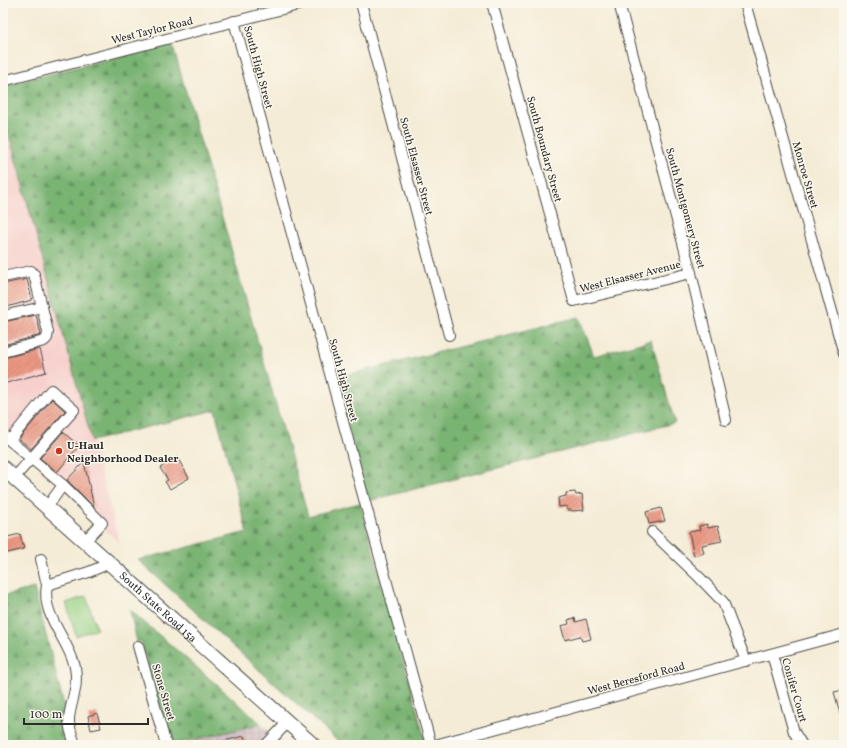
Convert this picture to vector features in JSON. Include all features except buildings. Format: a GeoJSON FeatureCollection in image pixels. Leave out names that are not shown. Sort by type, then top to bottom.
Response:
{"type":"FeatureCollection","features":[{"type":"Feature","properties":{"kind":"highway","name":"South State Road 15a"},"geometry":{"type":"LineString","coordinates":[[3,468],[313,745]]}},
{"type":"Feature","properties":{"kind":"street","name":"West Taylor Road"},"geometry":{"type":"LineString","coordinates":[[3,81],[306,3]]}},
{"type":"Feature","properties":{"kind":"street","name":"South Elsasser Street"},"geometry":{"type":"LineString","coordinates":[[361,3],[449,335]]}},
{"type":"Feature","properties":{"kind":"street","name":"South Boundary Street"},"geometry":{"type":"LineString","coordinates":[[492,3],[574,302]]}},
{"type":"Feature","properties":{"kind":"street","name":"South Montgomery Street"},"geometry":{"type":"LineString","coordinates":[[619,3],[692,273],[726,420]]}},
{"type":"Feature","properties":{"kind":"street","name":"Monroe Street"},"geometry":{"type":"LineString","coordinates":[[745,3],[844,354]]}},
{"type":"Feature","properties":{"kind":"street","name":"South High Street"},"geometry":{"type":"LineString","coordinates":[[234,22],[430,745]]}},
{"type":"Feature","properties":{"kind":"street"},"geometry":{"type":"LineString","coordinates":[[3,277],[31,271],[34,274],[48,332],[47,338],[44,341],[3,352]]}},
{"type":"Feature","properties":{"kind":"street","name":"West Elsasser Avenue"},"geometry":{"type":"LineString","coordinates":[[574,302],[692,273]]}},
{"type":"Feature","properties":{"kind":"street"},"geometry":{"type":"LineString","coordinates":[[3,316],[42,307]]}},
{"type":"Feature","properties":{"kind":"street"},"geometry":{"type":"LineString","coordinates":[[14,478],[31,458],[74,410],[51,390],[6,437],[31,458],[63,485],[102,523],[85,541]]}},
{"type":"Feature","properties":{"kind":"street"},"geometry":{"type":"LineString","coordinates":[[47,507],[63,485]]}},
{"type":"Feature","properties":{"kind":"street"},"geometry":{"type":"LineString","coordinates":[[652,532],[723,602],[746,661]]}},
{"type":"Feature","properties":{"kind":"street"},"geometry":{"type":"LineString","coordinates":[[41,559],[47,585],[45,593],[51,619],[68,645],[75,668],[75,693],[68,719],[75,745]]}},
{"type":"Feature","properties":{"kind":"street"},"geometry":{"type":"LineString","coordinates":[[47,585],[89,572],[110,563]]}},
{"type":"Feature","properties":{"kind":"street","name":"West Beresford Road"},"geometry":{"type":"LineString","coordinates":[[435,745],[844,634]]}},
{"type":"Feature","properties":{"kind":"street","name":"Stone Street"},"geometry":{"type":"LineString","coordinates":[[138,646],[166,745]]}},
{"type":"Feature","properties":{"kind":"street","name":"Conifer Court"},"geometry":{"type":"LineString","coordinates":[[772,654],[794,732],[802,745]]}},
{"type":"Feature","properties":{"kind":"street"},"geometry":{"type":"LineString","coordinates":[[266,745],[288,722]]}},
{"type":"Feature","properties":{"kind":"street","name":"Conifer Court"},"geometry":{"type":"LineString","coordinates":[[793,745],[794,732]]}},
{"type":"Feature","properties":{"kind":"shaded area"},"geometry":{"type":"Polygon","coordinates":[[[3,113],[120,544],[3,428],[3,113]]]}},
{"type":"Feature","properties":{"kind":"shaded area"},"geometry":{"type":"Polygon","coordinates":[[[261,724],[284,745],[176,745],[261,724]]]}},
{"type":"Feature","properties":{"kind":"green space"},"geometry":{"type":"Polygon","coordinates":[[[172,43],[308,516],[360,503],[426,743],[417,745],[342,745],[138,560],[247,532],[215,410],[92,441],[3,113],[3,86],[172,43]]]}},
{"type":"Feature","properties":{"kind":"green space"},"geometry":{"type":"Polygon","coordinates":[[[579,317],[594,356],[651,340],[675,423],[368,501],[335,378],[579,317]]]}},
{"type":"Feature","properties":{"kind":"green space"},"geometry":{"type":"Polygon","coordinates":[[[34,588],[66,713],[71,745],[3,745],[3,596],[34,588]]]}},
{"type":"Feature","properties":{"kind":"green space"},"geometry":{"type":"Polygon","coordinates":[[[86,596],[97,629],[76,636],[66,603],[86,596]]]}},
{"type":"Feature","properties":{"kind":"green space"},"geometry":{"type":"Polygon","coordinates":[[[130,610],[261,724],[171,745],[141,641],[137,642],[130,610]]]}},
{"type":"Feature","properties":{"kind":"place","name":"U-Haul Neighborhood Dealer"},"geometry":{"type":"Point","coordinates":[59,451]}}]}
